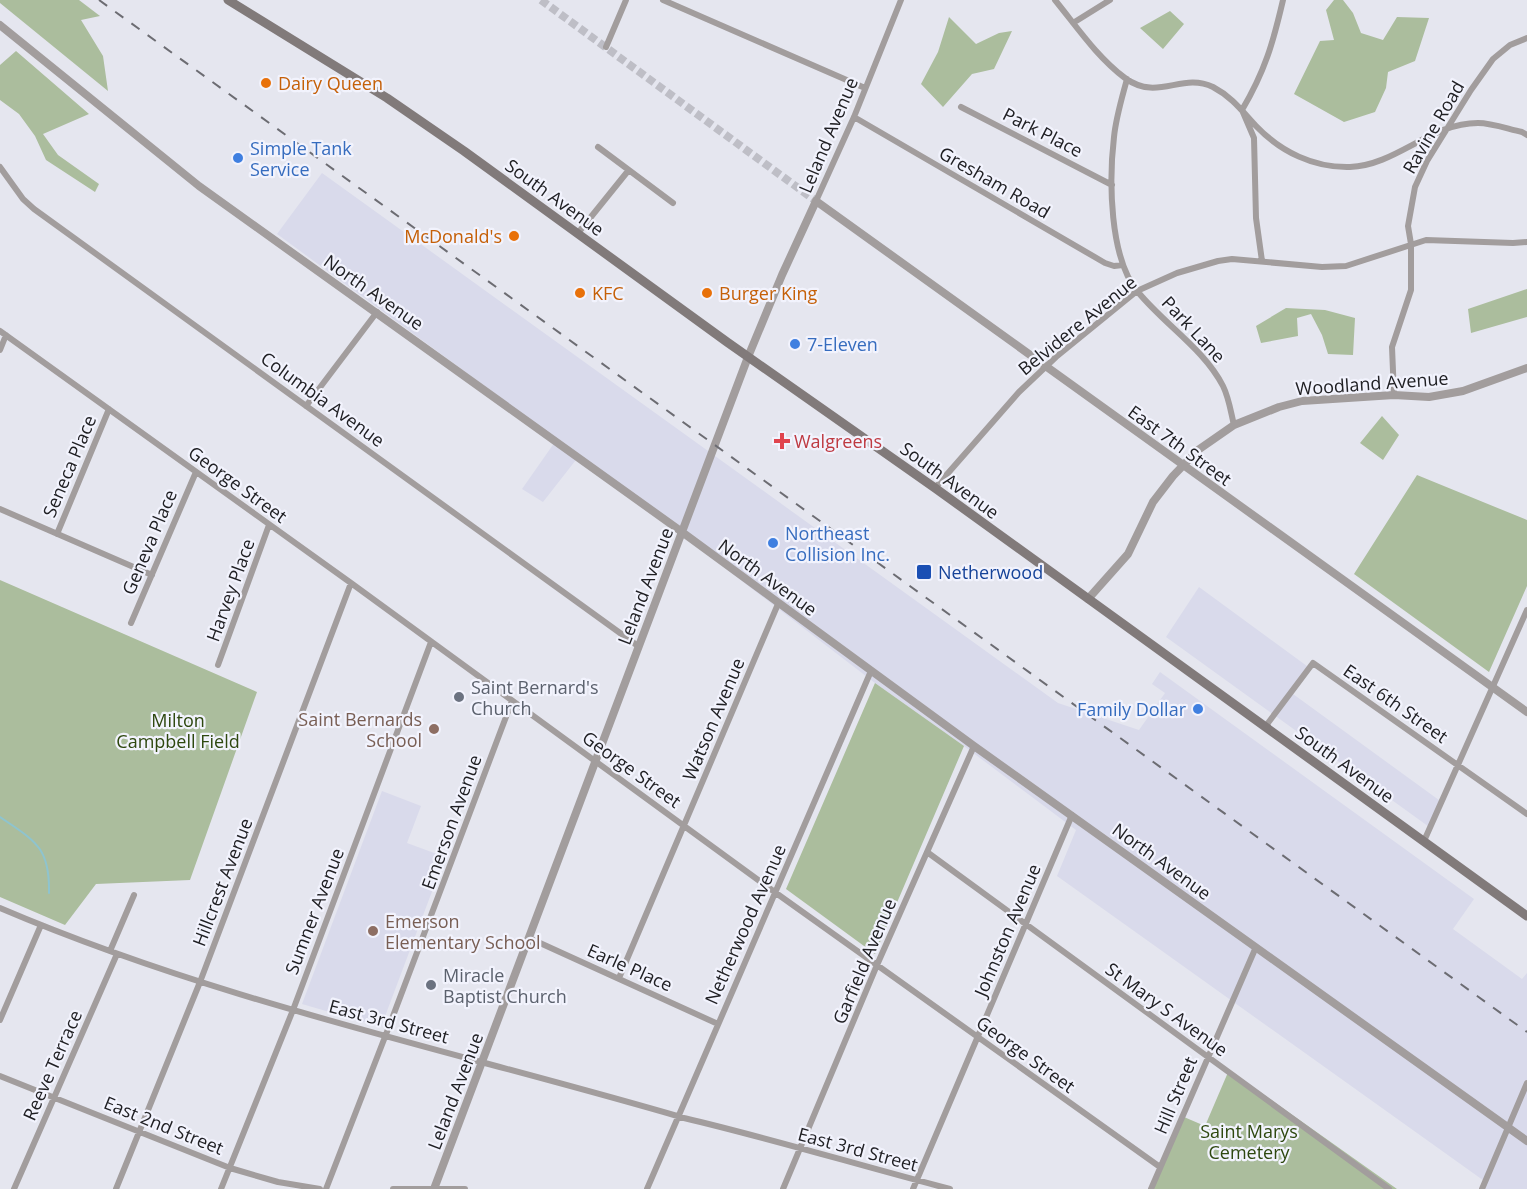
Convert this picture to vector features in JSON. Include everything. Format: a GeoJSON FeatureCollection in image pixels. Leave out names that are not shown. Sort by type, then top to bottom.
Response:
{"type":"FeatureCollection","features":[{"type":"Feature","properties":{"kind":"main road","name":"South Avenue"},"geometry":{"type":"LineString","coordinates":[[228,0],[387,98],[464,151],[1527,916]]}},
{"type":"Feature","properties":{"kind":"street"},"geometry":{"type":"LineString","coordinates":[[606,47],[626,0]]}},
{"type":"Feature","properties":{"kind":"street"},"geometry":{"type":"LineString","coordinates":[[663,0],[865,88]]}},
{"type":"Feature","properties":{"kind":"street"},"geometry":{"type":"LineString","coordinates":[[1055,0],[1087,41],[1126,79],[1146,87],[1162,88],[1189,81],[1200,82],[1223,93],[1282,148],[1314,163],[1337,167],[1361,166],[1400,154],[1416,142],[1447,129],[1478,123],[1527,135]]}},
{"type":"Feature","properties":{"kind":"street"},"geometry":{"type":"LineString","coordinates":[[1073,23],[1110,0]]}},
{"type":"Feature","properties":{"kind":"street"},"geometry":{"type":"LineString","coordinates":[[1242,110],[1260,79],[1268,58],[1283,0]]}},
{"type":"Feature","properties":{"kind":"street","name":"Leland Avenue"},"geometry":{"type":"LineString","coordinates":[[434,1189],[748,357],[782,275],[854,117],[898,1]]}},
{"type":"Feature","properties":{"kind":"street","name":"North Avenue"},"geometry":{"type":"LineString","coordinates":[[0,25],[199,186],[682,532],[974,746],[1527,1141]]}},
{"type":"Feature","properties":{"kind":"street","name":"Ravine Road"},"geometry":{"type":"LineString","coordinates":[[1394,395],[1392,347],[1411,290],[1411,244],[1408,226],[1415,187],[1427,161],[1493,59],[1510,45],[1527,38]]}},
{"type":"Feature","properties":{"kind":"street","name":"Park Lane"},"geometry":{"type":"LineString","coordinates":[[1126,79],[1114,136],[1112,185],[1115,228],[1123,265],[1137,291],[1214,370],[1225,389],[1234,425]]}},
{"type":"Feature","properties":{"kind":"street","name":"Park Place"},"geometry":{"type":"LineString","coordinates":[[961,107],[1112,185]]}},
{"type":"Feature","properties":{"kind":"street"},"geometry":{"type":"LineString","coordinates":[[1242,110],[1254,138],[1256,218],[1262,261]]}},
{"type":"Feature","properties":{"kind":"street","name":"Gresham Road"},"geometry":{"type":"LineString","coordinates":[[854,117],[1105,263],[1114,266],[1123,265]]}},
{"type":"Feature","properties":{"kind":"street"},"geometry":{"type":"LineString","coordinates":[[598,147],[673,203]]}},
{"type":"Feature","properties":{"kind":"street","name":"Columbia Avenue"},"geometry":{"type":"LineString","coordinates":[[0,166],[23,199],[34,209],[638,646]]}},
{"type":"Feature","properties":{"kind":"street"},"geometry":{"type":"LineString","coordinates":[[578,233],[628,171]]}},
{"type":"Feature","properties":{"kind":"street","name":"East 7th Street"},"geometry":{"type":"LineString","coordinates":[[816,201],[1527,712]]}},
{"type":"Feature","properties":{"kind":"street","name":"Belvidere Avenue"},"geometry":{"type":"LineString","coordinates":[[934,488],[1019,392],[1048,366],[1137,291],[1178,273],[1232,259],[1322,267],[1346,266],[1426,240],[1527,242]]}},
{"type":"Feature","properties":{"kind":"street"},"geometry":{"type":"LineString","coordinates":[[306,406],[377,312]]}},
{"type":"Feature","properties":{"kind":"street"},"geometry":{"type":"LineString","coordinates":[[0,350],[3,333]]}},
{"type":"Feature","properties":{"kind":"street","name":"George Street"},"geometry":{"type":"LineString","coordinates":[[3,333],[776,893],[1160,1167]]}},
{"type":"Feature","properties":{"kind":"street","name":"Woodland Avenue"},"geometry":{"type":"LineString","coordinates":[[1088,599],[1128,554],[1153,502],[1182,465],[1198,450],[1234,425],[1279,407],[1302,401],[1394,395],[1429,397],[1463,391],[1527,368]]}},
{"type":"Feature","properties":{"kind":"street","name":"Seneca Place"},"geometry":{"type":"LineString","coordinates":[[57,534],[109,409]]}},
{"type":"Feature","properties":{"kind":"street","name":"Geneva Place"},"geometry":{"type":"LineString","coordinates":[[131,623],[196,472]]}},
{"type":"Feature","properties":{"kind":"street"},"geometry":{"type":"LineString","coordinates":[[0,509],[152,575]]}},
{"type":"Feature","properties":{"kind":"street","name":"Harvey Place"},"geometry":{"type":"LineString","coordinates":[[218,665],[269,525]]}},
{"type":"Feature","properties":{"kind":"street","name":"Hillcrest Avenue"},"geometry":{"type":"LineString","coordinates":[[116,1189],[200,982],[351,583]]}},
{"type":"Feature","properties":{"kind":"street","name":"Watson Avenue"},"geometry":{"type":"LineString","coordinates":[[619,978],[778,604]]}},
{"type":"Feature","properties":{"kind":"street"},"geometry":{"type":"LineString","coordinates":[[1424,841],[1527,610]]}},
{"type":"Feature","properties":{"kind":"street","name":"Sumner Avenue"},"geometry":{"type":"LineString","coordinates":[[221,1189],[293,1010],[431,642]]}},
{"type":"Feature","properties":{"kind":"street","name":"East 6th Street"},"geometry":{"type":"LineString","coordinates":[[1265,727],[1313,663],[1527,814]]}},
{"type":"Feature","properties":{"kind":"street","name":"Netherwood Avenue"},"geometry":{"type":"LineString","coordinates":[[647,1189],[871,671]]}},
{"type":"Feature","properties":{"kind":"street","name":"Emerson Avenue"},"geometry":{"type":"LineString","coordinates":[[326,1189],[512,701]]}},
{"type":"Feature","properties":{"kind":"street","name":"Garfield Avenue"},"geometry":{"type":"LineString","coordinates":[[783,1189],[974,746]]}},
{"type":"Feature","properties":{"kind":"street","name":"Johnston Avenue"},"geometry":{"type":"LineString","coordinates":[[913,1189],[1072,815]]}},
{"type":"Feature","properties":{"kind":"street","name":"St Mary S Avenue"},"geometry":{"type":"LineString","coordinates":[[927,852],[1389,1189]]}},
{"type":"Feature","properties":{"kind":"street"},"geometry":{"type":"LineString","coordinates":[[113,953],[134,895]]}},
{"type":"Feature","properties":{"kind":"street","name":"East 3rd Street"},"geometry":{"type":"LineString","coordinates":[[0,908],[113,953],[293,1010],[678,1117],[739,1131],[950,1189]]}},
{"type":"Feature","properties":{"kind":"street"},"geometry":{"type":"LineString","coordinates":[[0,1020],[41,925]]}},
{"type":"Feature","properties":{"kind":"street","name":"Earle Place"},"geometry":{"type":"LineString","coordinates":[[529,938],[718,1024]]}},
{"type":"Feature","properties":{"kind":"street","name":"Hill Street"},"geometry":{"type":"LineString","coordinates":[[1151,1189],[1256,947]]}},
{"type":"Feature","properties":{"kind":"street","name":"Reeve Terrace"},"geometry":{"type":"LineString","coordinates":[[14,1189],[113,953]]}},
{"type":"Feature","properties":{"kind":"street","name":"East 2nd Street"},"geometry":{"type":"LineString","coordinates":[[0,1076],[230,1168],[278,1182],[320,1189]]}},
{"type":"Feature","properties":{"kind":"street"},"geometry":{"type":"LineString","coordinates":[[1482,1189],[1527,1083]]}},
{"type":"Feature","properties":{"kind":"street"},"geometry":{"type":"LineString","coordinates":[[393,1189],[465,1189]]}},
{"type":"Feature","properties":{"kind":"shaded area"},"geometry":{"type":"Polygon","coordinates":[[[322,173],[1058,703],[1139,730],[1165,693],[1152,684],[1160,672],[1474,899],[1453,929],[1522,979],[1527,973],[1527,1189],[1485,1189],[1487,1183],[1057,876],[1076,830],[875,683],[579,456],[543,502],[522,489],[557,439],[277,234],[322,173]]]}},
{"type":"Feature","properties":{"kind":"shaded area"},"geometry":{"type":"Polygon","coordinates":[[[1199,587],[1311,669],[1293,694],[1443,803],[1432,829],[1166,637],[1199,587]]]}},
{"type":"Feature","properties":{"kind":"shaded area","name":"Emerson Elementary School"},"geometry":{"type":"Polygon","coordinates":[[[382,791],[421,806],[407,843],[445,857],[381,1027],[302,1004],[382,791]]]}},
{"type":"Feature","properties":{"kind":"green space"},"geometry":{"type":"Polygon","coordinates":[[[0,0],[79,0],[100,16],[81,20],[103,56],[108,91],[0,3],[0,0]]]}},
{"type":"Feature","properties":{"kind":"green space"},"geometry":{"type":"Polygon","coordinates":[[[1334,0],[1343,0],[1353,13],[1361,33],[1383,40],[1397,17],[1429,18],[1415,61],[1388,72],[1386,88],[1375,112],[1344,122],[1294,94],[1320,41],[1334,40],[1326,10],[1334,0]]]}},
{"type":"Feature","properties":{"kind":"green space"},"geometry":{"type":"Polygon","coordinates":[[[1170,11],[1184,24],[1163,49],[1140,28],[1170,11]]]}},
{"type":"Feature","properties":{"kind":"green space"},"geometry":{"type":"Polygon","coordinates":[[[949,17],[976,44],[999,33],[1012,31],[994,69],[972,74],[943,107],[921,84],[938,52],[949,17]]]}},
{"type":"Feature","properties":{"kind":"green space"},"geometry":{"type":"Polygon","coordinates":[[[16,51],[89,114],[43,134],[58,155],[99,184],[95,192],[46,160],[35,136],[19,114],[0,100],[0,65],[16,51]]]}},
{"type":"Feature","properties":{"kind":"green space"},"geometry":{"type":"Polygon","coordinates":[[[1527,289],[1527,317],[1471,333],[1468,309],[1527,289]]]}},
{"type":"Feature","properties":{"kind":"green space"},"geometry":{"type":"Polygon","coordinates":[[[1286,308],[1325,310],[1355,318],[1353,355],[1328,354],[1322,335],[1311,314],[1297,318],[1298,336],[1261,343],[1256,326],[1286,308]]]}},
{"type":"Feature","properties":{"kind":"green space"},"geometry":{"type":"Polygon","coordinates":[[[1382,416],[1399,435],[1383,460],[1360,443],[1382,416]]]}},
{"type":"Feature","properties":{"kind":"green space"},"geometry":{"type":"Polygon","coordinates":[[[1417,475],[1527,520],[1527,586],[1489,672],[1354,574],[1417,475]]]}},
{"type":"Feature","properties":{"kind":"green space","name":"Milton Campbell Field"},"geometry":{"type":"Polygon","coordinates":[[[0,580],[257,692],[190,880],[96,884],[65,925],[0,897],[0,580]]]}},
{"type":"Feature","properties":{"kind":"green space"},"geometry":{"type":"Polygon","coordinates":[[[875,683],[964,746],[875,954],[786,889],[875,683]]]}},
{"type":"Feature","properties":{"kind":"green space","name":"Saint Marys Cemetery"},"geometry":{"type":"Polygon","coordinates":[[[1229,1070],[1397,1189],[1153,1189],[1184,1117],[1205,1126],[1229,1070]]]}},
{"type":"Feature","properties":{"kind":"waterway"},"geometry":{"type":"LineString","coordinates":[[0,817],[31,839],[38,847],[47,865],[49,893]]}},
{"type":"Feature","properties":{"kind":"tunnel"},"geometry":{"type":"LineString","coordinates":[[541,0],[816,201]]}},
{"type":"Feature","properties":{"kind":"railway"},"geometry":{"type":"LineString","coordinates":[[99,0],[1527,1032]]}},
{"type":"Feature","properties":{"kind":"place","name":"Dairy Queen"},"geometry":{"type":"Point","coordinates":[266,83]}},
{"type":"Feature","properties":{"kind":"place","name":"Simple Tank Service"},"geometry":{"type":"Point","coordinates":[238,158]}},
{"type":"Feature","properties":{"kind":"place","name":"McDonald's"},"geometry":{"type":"Point","coordinates":[514,236]}},
{"type":"Feature","properties":{"kind":"place","name":"KFC"},"geometry":{"type":"Point","coordinates":[580,293]}},
{"type":"Feature","properties":{"kind":"place","name":"Burger King"},"geometry":{"type":"Point","coordinates":[707,293]}},
{"type":"Feature","properties":{"kind":"place","name":"7-Eleven"},"geometry":{"type":"Point","coordinates":[795,344]}},
{"type":"Feature","properties":{"kind":"place","name":"Walgreens"},"geometry":{"type":"Point","coordinates":[782,441]}},
{"type":"Feature","properties":{"kind":"place","name":"Northeast Collision Inc."},"geometry":{"type":"Point","coordinates":[773,543]}},
{"type":"Feature","properties":{"kind":"place","name":"Netherwood"},"geometry":{"type":"Point","coordinates":[924,572]}},
{"type":"Feature","properties":{"kind":"place","name":"Saint Bernard's Church"},"geometry":{"type":"Point","coordinates":[459,697]}},
{"type":"Feature","properties":{"kind":"place","name":"Family Dollar"},"geometry":{"type":"Point","coordinates":[1198,709]}},
{"type":"Feature","properties":{"kind":"place","name":"Saint Bernards School"},"geometry":{"type":"Point","coordinates":[434,729]}},
{"type":"Feature","properties":{"kind":"place","name":"Emerson Elementary School"},"geometry":{"type":"Point","coordinates":[373,931]}},
{"type":"Feature","properties":{"kind":"place","name":"Miracle Baptist Church"},"geometry":{"type":"Point","coordinates":[431,985]}}]}
